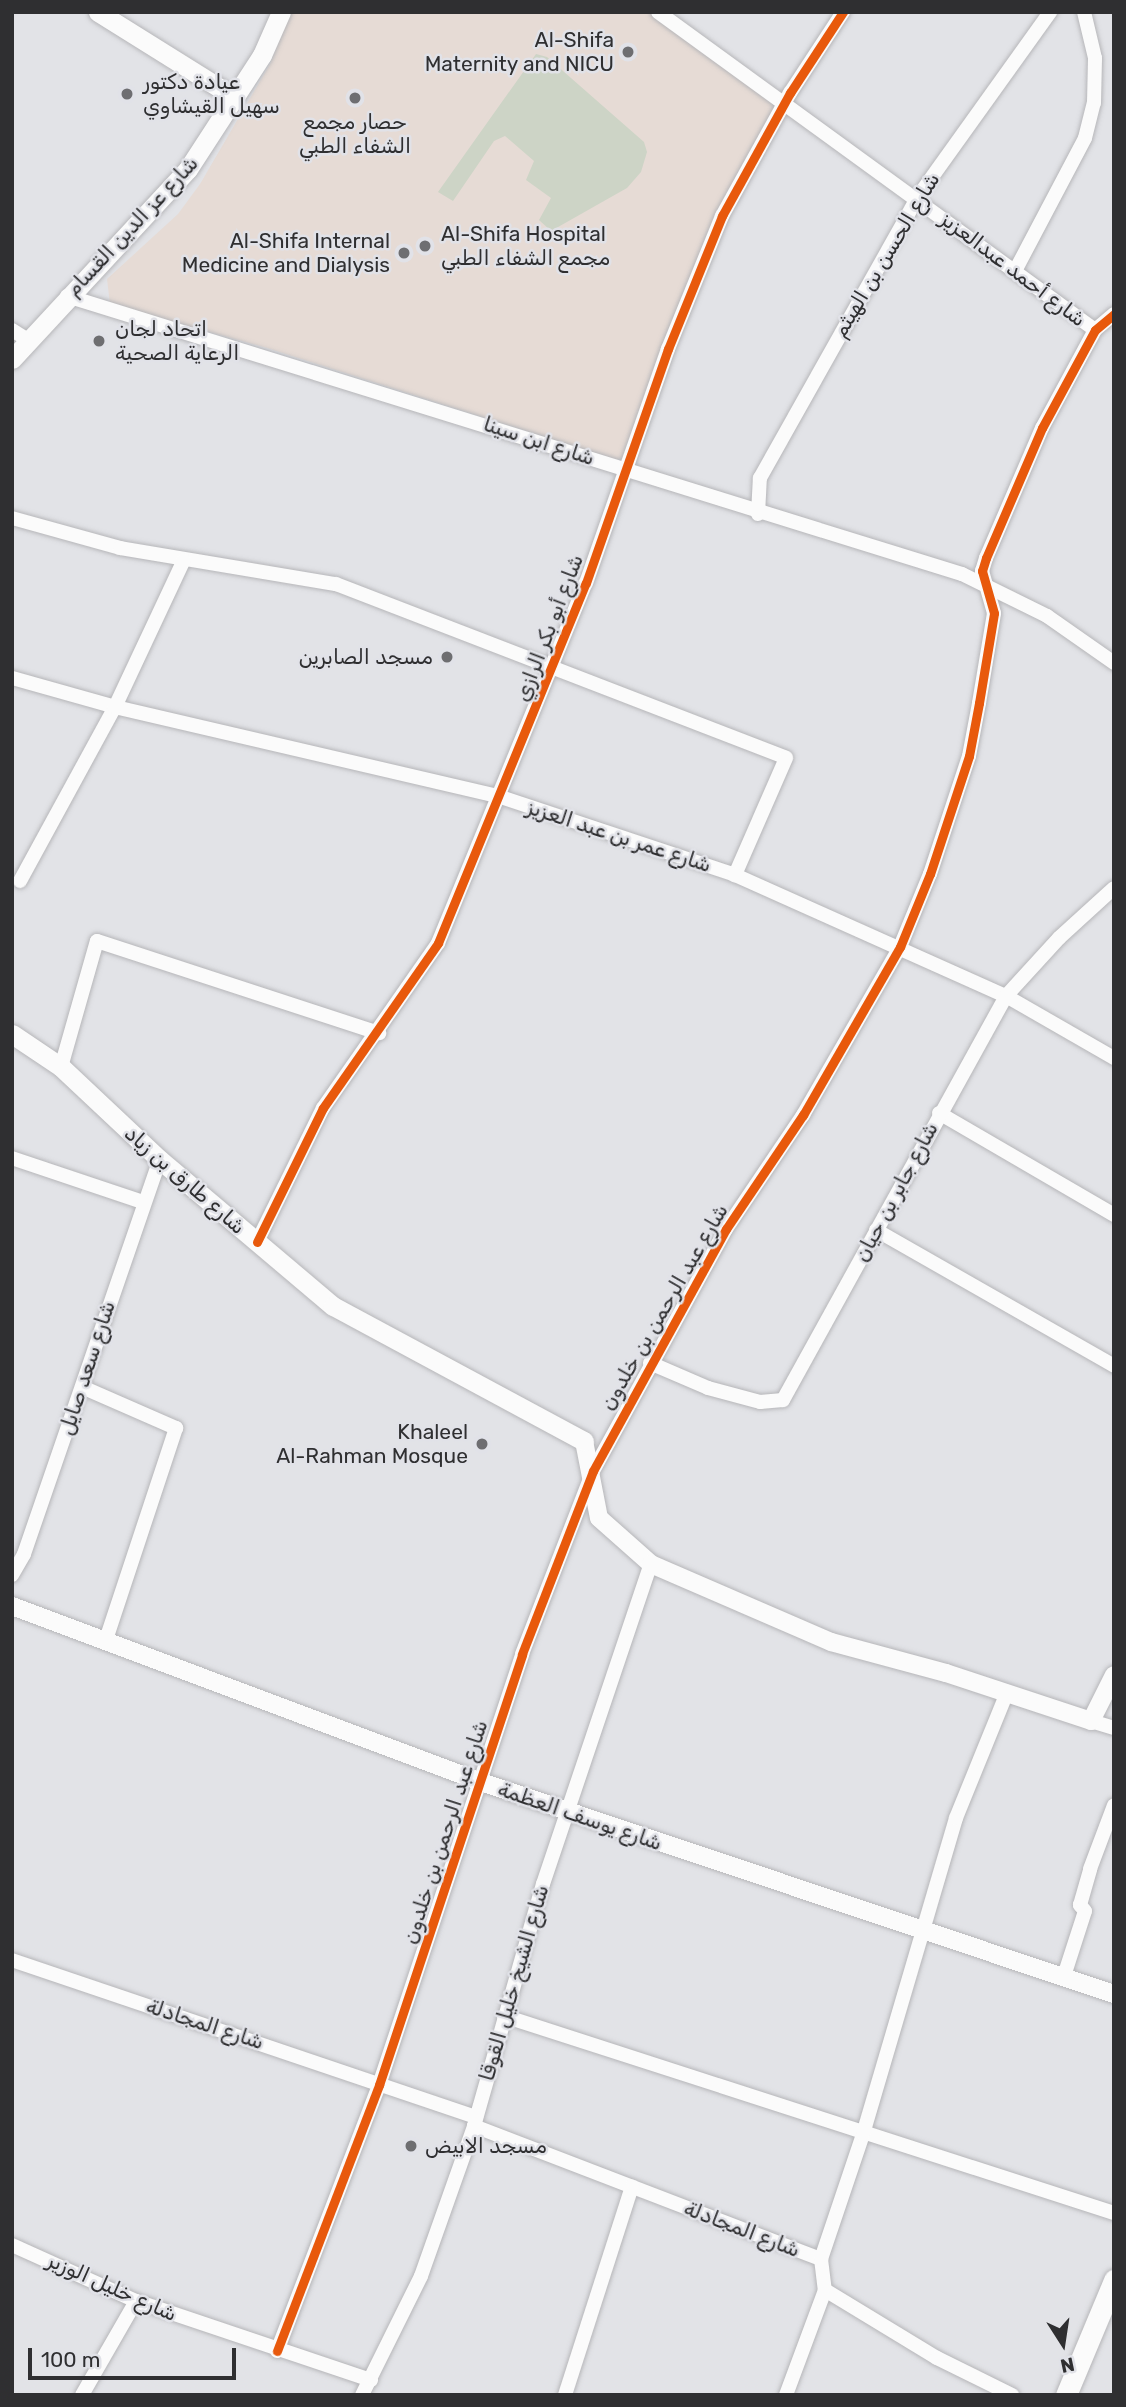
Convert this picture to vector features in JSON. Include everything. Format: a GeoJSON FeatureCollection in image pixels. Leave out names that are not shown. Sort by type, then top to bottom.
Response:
{"type":"FeatureCollection","features":[{"type":"Feature","properties":{"kind":"main road"},"geometry":{"type":"LineString","coordinates":[[99,12],[234,97]]}},
{"type":"Feature","properties":{"kind":"main road","name":"شارع عز الدين القسام"},"geometry":{"type":"LineString","coordinates":[[12,359],[20,335],[67,296],[188,169],[234,97],[281,12]]}},
{"type":"Feature","properties":{"kind":"main road","name":"شارع طارق بن زياد"},"geometry":{"type":"LineString","coordinates":[[12,1034],[61,1067],[160,1160],[333,1306],[584,1441]]}},
{"type":"Feature","properties":{"kind":"main road"},"geometry":{"type":"LineString","coordinates":[[1066,2395],[1114,2280]]}},
{"type":"Feature","properties":{"kind":"street","name":"شارع أحمد عبدالعزيز"},"geometry":{"type":"LineString","coordinates":[[658,12],[1095,330]]}},
{"type":"Feature","properties":{"kind":"street","name":"شارع أبو بكر الرازي"},"geometry":{"type":"LineString","coordinates":[[257,1242],[323,1108],[379,1033],[438,943],[501,797],[552,667],[629,469],[668,349],[722,216],[785,103],[843,12]]}},
{"type":"Feature","properties":{"kind":"street","name":"شارع الحسن بن الهيثم"},"geometry":{"type":"LineString","coordinates":[[758,514],[760,478],[917,198],[1050,12]]}},
{"type":"Feature","properties":{"kind":"street"},"geometry":{"type":"LineString","coordinates":[[1015,271],[1085,138],[1094,103],[1095,58],[1084,12]]}},
{"type":"Feature","properties":{"kind":"street","name":"شارع ابن سينا"},"geometry":{"type":"LineString","coordinates":[[67,296],[629,469],[758,514],[872,543],[985,582],[1046,616],[1114,663]]}},
{"type":"Feature","properties":{"kind":"street","name":"شارع عبد الرحمن بن خلدون"},"geometry":{"type":"LineString","coordinates":[[277,2351],[379,2085],[522,1654],[593,1471],[726,1229],[803,1115],[900,947],[930,874],[969,756],[994,613],[985,582],[986,558],[1042,428],[1095,330],[1114,314]]}},
{"type":"Feature","properties":{"kind":"street"},"geometry":{"type":"LineString","coordinates":[[12,518],[120,548],[336,584],[786,758],[735,875]]}},
{"type":"Feature","properties":{"kind":"street"},"geometry":{"type":"LineString","coordinates":[[20,881],[115,707],[184,560]]}},
{"type":"Feature","properties":{"kind":"street","name":"شارع عمر بن عبد العزيز"},"geometry":{"type":"LineString","coordinates":[[12,678],[115,707],[501,797],[735,875],[1006,996],[1114,1058]]}},
{"type":"Feature","properties":{"kind":"street","name":"شارع جابر بن حيان"},"geometry":{"type":"LineString","coordinates":[[650,1363],[708,1388],[760,1402],[783,1400],[939,1113],[1006,996],[1059,938],[1114,888]]}},
{"type":"Feature","properties":{"kind":"street"},"geometry":{"type":"LineString","coordinates":[[61,1067],[97,942],[379,1033]]}},
{"type":"Feature","properties":{"kind":"street"},"geometry":{"type":"LineString","coordinates":[[939,1113],[1114,1216]]}},
{"type":"Feature","properties":{"kind":"street"},"geometry":{"type":"LineString","coordinates":[[12,1158],[143,1202]]}},
{"type":"Feature","properties":{"kind":"street","name":"شارع سعد صايل"},"geometry":{"type":"LineString","coordinates":[[12,1575],[24,1554],[143,1202],[160,1160]]}},
{"type":"Feature","properties":{"kind":"street"},"geometry":{"type":"LineString","coordinates":[[876,1230],[1112,1362]]}},
{"type":"Feature","properties":{"kind":"street"},"geometry":{"type":"LineString","coordinates":[[82,1387],[176,1428],[105,1643]]}},
{"type":"Feature","properties":{"kind":"street"},"geometry":{"type":"LineString","coordinates":[[584,1441],[593,1471],[598,1518],[651,1564],[831,1642],[946,1672],[1006,1695],[1114,1728]]}},
{"type":"Feature","properties":{"kind":"street","name":"شارع الشيخ خليل القوقا"},"geometry":{"type":"LineString","coordinates":[[362,2395],[421,2276],[475,2121],[503,2016],[567,1812],[651,1564]]}},
{"type":"Feature","properties":{"kind":"street","name":"شارع يوسف العظمة"},"geometry":{"type":"LineString","coordinates":[[12,1606],[481,1782],[1114,1994]]}},
{"type":"Feature","properties":{"kind":"street"},"geometry":{"type":"LineString","coordinates":[[1091,1721],[1114,1675]]}},
{"type":"Feature","properties":{"kind":"street"},"geometry":{"type":"LineString","coordinates":[[821,2259],[863,2134],[925,1931],[956,1818],[1006,1695]]}},
{"type":"Feature","properties":{"kind":"street"},"geometry":{"type":"LineString","coordinates":[[1064,1976],[1084,1911],[1080,1905],[1090,1868],[1114,1805]]}},
{"type":"Feature","properties":{"kind":"street","name":"شارع المجادلة"},"geometry":{"type":"LineString","coordinates":[[12,1960],[240,2034],[379,2085],[821,2259],[825,2290]]}},
{"type":"Feature","properties":{"kind":"street"},"geometry":{"type":"LineString","coordinates":[[503,2016],[1114,2213]]}},
{"type":"Feature","properties":{"kind":"street"},"geometry":{"type":"LineString","coordinates":[[565,2395],[632,2186]]}},
{"type":"Feature","properties":{"kind":"street","name":"شارع خليل الوزير"},"geometry":{"type":"LineString","coordinates":[[12,2245],[136,2301],[371,2381]]}},
{"type":"Feature","properties":{"kind":"street"},"geometry":{"type":"LineString","coordinates":[[786,2395],[825,2290],[937,2358],[1012,2395]]}},
{"type":"Feature","properties":{"kind":"street"},"geometry":{"type":"LineString","coordinates":[[82,2395],[136,2301]]}},
{"type":"Feature","properties":{"kind":"shaded area","name":"Al-Shifa Hospital مجمع الشفاء الطبي"},"geometry":{"type":"Polygon","coordinates":[[[291,12],[650,12],[776,106],[629,453],[617,460],[267,348],[110,304],[107,279],[178,214],[200,184],[270,64],[291,12]]]}},
{"type":"Feature","properties":{"kind":"shaded area"},"geometry":{"type":"Polygon","coordinates":[[[536,54],[547,57],[644,142],[647,152],[641,172],[627,188],[551,231],[539,220],[551,198],[526,180],[534,161],[505,136],[494,141],[453,201],[438,192],[536,54]]]}},
{"type":"Feature","properties":{"kind":"cycle path"},"geometry":{"type":"LineString","coordinates":[[257,1242],[323,1108],[438,943],[586,583],[668,349],[722,216],[790,93],[843,12]]}},
{"type":"Feature","properties":{"kind":"cycle path"},"geometry":{"type":"LineString","coordinates":[[277,2351],[379,2085],[522,1654],[593,1471],[726,1229],[803,1115],[900,947],[930,874],[969,756],[979,703],[994,613],[982,571],[986,558],[1042,428],[1095,330],[1114,314]]}},
{"type":"Feature","properties":{"kind":"place","name":"Al-Shifa Maternity and NICU"},"geometry":{"type":"Point","coordinates":[628,52]}},
{"type":"Feature","properties":{"kind":"place","name":"عيادة دكتور سهيل القيشاوي"},"geometry":{"type":"Point","coordinates":[127,94]}},
{"type":"Feature","properties":{"kind":"place","name":"حصار مجمع الشفاء الطبي"},"geometry":{"type":"Point","coordinates":[355,98]}},
{"type":"Feature","properties":{"kind":"place","name":"Al-Shifa Hospital مجمع الشفاء الطبي"},"geometry":{"type":"Point","coordinates":[425,246]}},
{"type":"Feature","properties":{"kind":"place","name":"Al-Shifa Internal Medicine and Dialysis"},"geometry":{"type":"Point","coordinates":[404,253]}},
{"type":"Feature","properties":{"kind":"place","name":"اتحاد لجان الرعاية الصحية"},"geometry":{"type":"Point","coordinates":[99,341]}},
{"type":"Feature","properties":{"kind":"place","name":"مسجد الصابرين"},"geometry":{"type":"Point","coordinates":[447,657]}},
{"type":"Feature","properties":{"kind":"place","name":"Khaleel Al-Rahman Mosque"},"geometry":{"type":"Point","coordinates":[482,1444]}},
{"type":"Feature","properties":{"kind":"place","name":"مسجد الابيض"},"geometry":{"type":"Point","coordinates":[411,2146]}}]}
